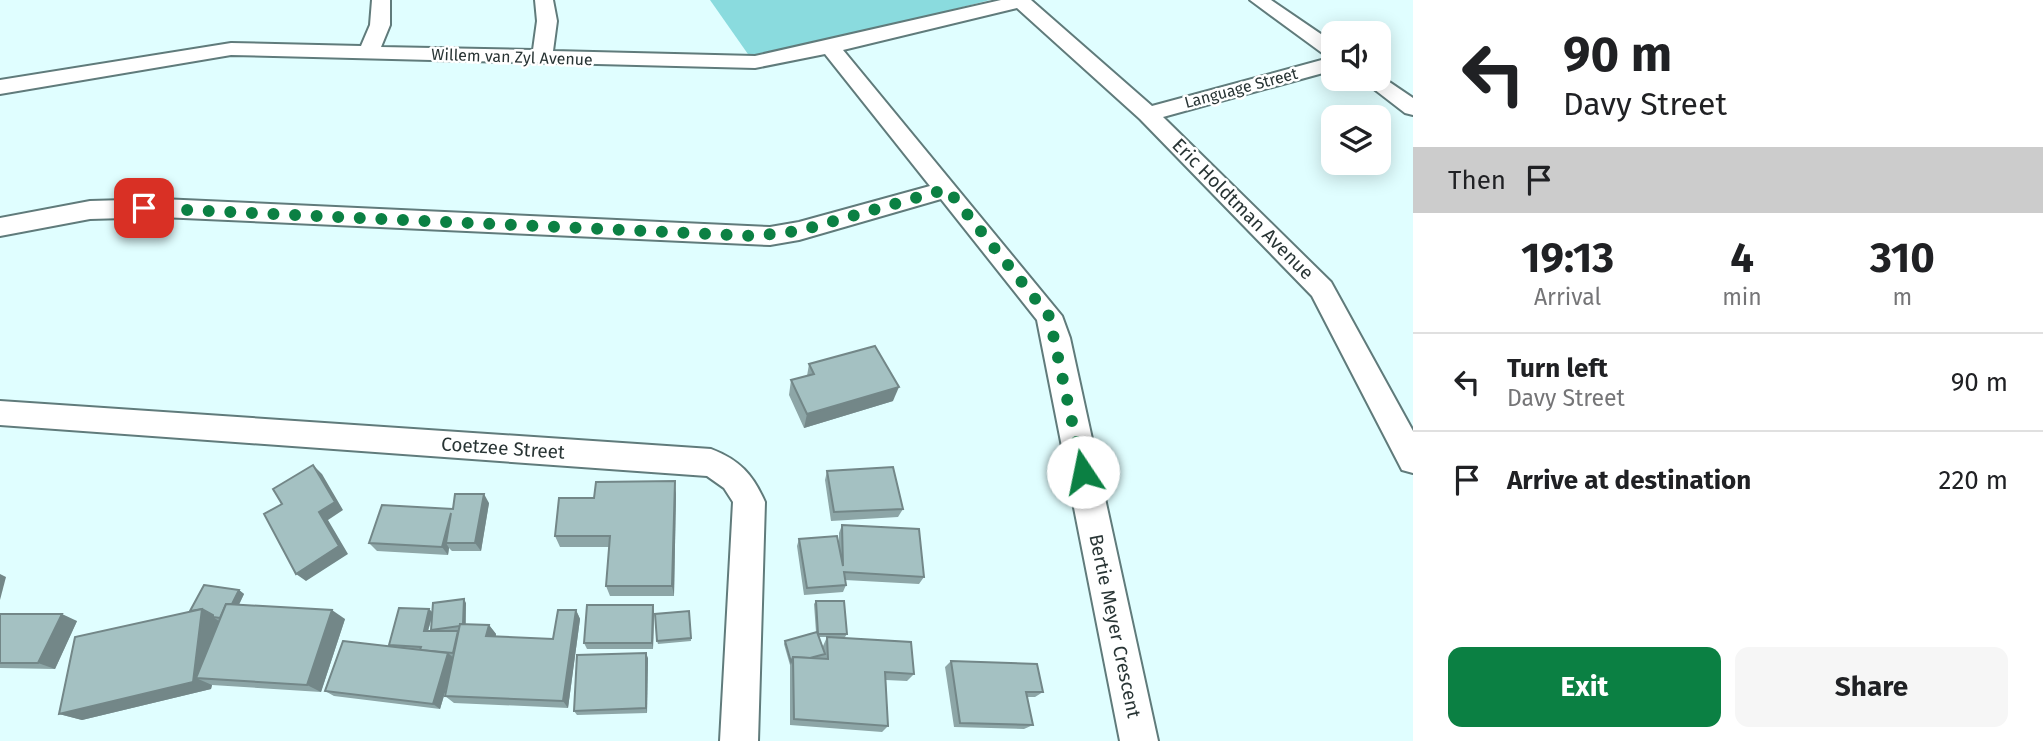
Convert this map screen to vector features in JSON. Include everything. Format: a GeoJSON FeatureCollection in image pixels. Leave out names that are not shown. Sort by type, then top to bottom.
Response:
{"type":"FeatureCollection","features":[{"type":"Feature","properties":{"kind":"street"},"geometry":{"type":"LineString","coordinates":[[368,53],[380,25],[381,0]]}},
{"type":"Feature","properties":{"kind":"street"},"geometry":{"type":"LineString","coordinates":[[542,57],[545,2],[567,0]]}},
{"type":"Feature","properties":{"kind":"street","name":"Willem van Zyl Avenue"},"geometry":{"type":"LineString","coordinates":[[0,87],[216,50],[740,63],[830,47],[1020,0]]}},
{"type":"Feature","properties":{"kind":"street","name":"Eric Holdtman Avenue"},"geometry":{"type":"LineString","coordinates":[[1020,0],[1148,114],[1322,289],[1413,460]]}},
{"type":"Feature","properties":{"kind":"street"},"geometry":{"type":"LineString","coordinates":[[1259,0],[1321,43]]}},
{"type":"Feature","properties":{"kind":"street","name":"Bertie Meyer Crescent"},"geometry":{"type":"LineString","coordinates":[[830,47],[1041,305],[1052,326],[1139,741]]}},
{"type":"Feature","properties":{"kind":"street","name":"Language Street"},"geometry":{"type":"LineString","coordinates":[[1148,114],[1321,66]]}},
{"type":"Feature","properties":{"kind":"street"},"geometry":{"type":"LineString","coordinates":[[1388,91],[1413,108]]}},
{"type":"Feature","properties":{"kind":"street"},"geometry":{"type":"LineString","coordinates":[[0,227],[90,210],[161,208],[770,236],[799,231],[947,189]]}},
{"type":"Feature","properties":{"kind":"street","name":"Coetzee Street"},"geometry":{"type":"LineString","coordinates":[[0,413],[711,463],[730,473],[742,485],[749,502],[739,741]]}},
{"type":"Feature","properties":{"kind":"shaded area"},"geometry":{"type":"Polygon","coordinates":[[[710,0],[990,0],[808,47],[750,57],[710,0]]]}},
{"type":"Feature","properties":{"kind":"building"},"geometry":{"type":"Polygon","coordinates":[[[875,346],[899,387],[807,414],[791,380],[814,374],[809,364],[875,346]]]}},
{"type":"Feature","properties":{"kind":"building"},"geometry":{"type":"Polygon","coordinates":[[[313,465],[335,502],[319,512],[339,546],[296,574],[264,514],[282,504],[273,489],[313,465]]]}},
{"type":"Feature","properties":{"kind":"building"},"geometry":{"type":"Polygon","coordinates":[[[893,467],[903,509],[834,512],[827,471],[893,467]]]}},
{"type":"Feature","properties":{"kind":"building"},"geometry":{"type":"Polygon","coordinates":[[[675,481],[672,586],[606,586],[610,536],[555,536],[559,498],[594,498],[596,482],[675,481]]]}},
{"type":"Feature","properties":{"kind":"building"},"geometry":{"type":"Polygon","coordinates":[[[455,494],[484,494],[475,543],[446,543],[451,513],[442,547],[369,543],[382,505],[453,509],[455,494]]]}},
{"type":"Feature","properties":{"kind":"building"},"geometry":{"type":"Polygon","coordinates":[[[842,525],[919,529],[924,577],[844,572],[846,585],[807,588],[799,539],[837,536],[843,566],[842,525]]]}},
{"type":"Feature","properties":{"kind":"building"},"geometry":{"type":"Polygon","coordinates":[[[204,585],[239,590],[232,604],[226,604],[220,618],[213,617],[202,609],[190,611],[204,585]]]}},
{"type":"Feature","properties":{"kind":"building"},"geometry":{"type":"Polygon","coordinates":[[[464,599],[463,624],[431,630],[433,603],[464,599]]]}},
{"type":"Feature","properties":{"kind":"building"},"geometry":{"type":"Polygon","coordinates":[[[816,601],[844,601],[847,634],[818,634],[816,601]]]}},
{"type":"Feature","properties":{"kind":"building"},"geometry":{"type":"Polygon","coordinates":[[[226,604],[332,610],[307,685],[196,678],[226,604]]]}},
{"type":"Feature","properties":{"kind":"building"},"geometry":{"type":"Polygon","coordinates":[[[587,605],[653,605],[652,643],[584,643],[587,605]]]}},
{"type":"Feature","properties":{"kind":"building"},"geometry":{"type":"Polygon","coordinates":[[[399,608],[429,609],[424,631],[458,631],[453,653],[389,645],[399,608]]]}},
{"type":"Feature","properties":{"kind":"building"},"geometry":{"type":"Polygon","coordinates":[[[202,609],[193,682],[59,714],[75,637],[202,609]]]}},
{"type":"Feature","properties":{"kind":"building"},"geometry":{"type":"Polygon","coordinates":[[[558,610],[576,610],[563,701],[445,696],[460,624],[489,625],[486,636],[553,639],[558,610]]]}},
{"type":"Feature","properties":{"kind":"building"},"geometry":{"type":"Polygon","coordinates":[[[689,611],[691,638],[657,641],[655,614],[689,611]]]}},
{"type":"Feature","properties":{"kind":"building"},"geometry":{"type":"Polygon","coordinates":[[[0,614],[62,614],[38,663],[0,663],[0,614]]]}},
{"type":"Feature","properties":{"kind":"building"},"geometry":{"type":"Polygon","coordinates":[[[817,632],[825,654],[810,658],[793,657],[791,662],[785,641],[817,632]]]}},
{"type":"Feature","properties":{"kind":"building"},"geometry":{"type":"Polygon","coordinates":[[[827,637],[911,642],[914,674],[885,672],[888,726],[794,719],[793,657],[828,659],[827,637]]]}},
{"type":"Feature","properties":{"kind":"building"},"geometry":{"type":"Polygon","coordinates":[[[343,641],[448,653],[433,704],[325,691],[343,641]]]}},
{"type":"Feature","properties":{"kind":"building"},"geometry":{"type":"Polygon","coordinates":[[[646,653],[646,708],[574,711],[577,655],[646,653]]]}},
{"type":"Feature","properties":{"kind":"building"},"geometry":{"type":"Polygon","coordinates":[[[951,661],[1037,664],[1043,692],[1026,692],[1033,725],[960,723],[951,661]]]}},
{"type":"Feature","properties":{"kind":"route"},"geometry":{"type":"LineString","coordinates":[[144,208],[770,236],[799,231],[947,189],[1049,316],[1056,338],[1083,472]]}}]}
